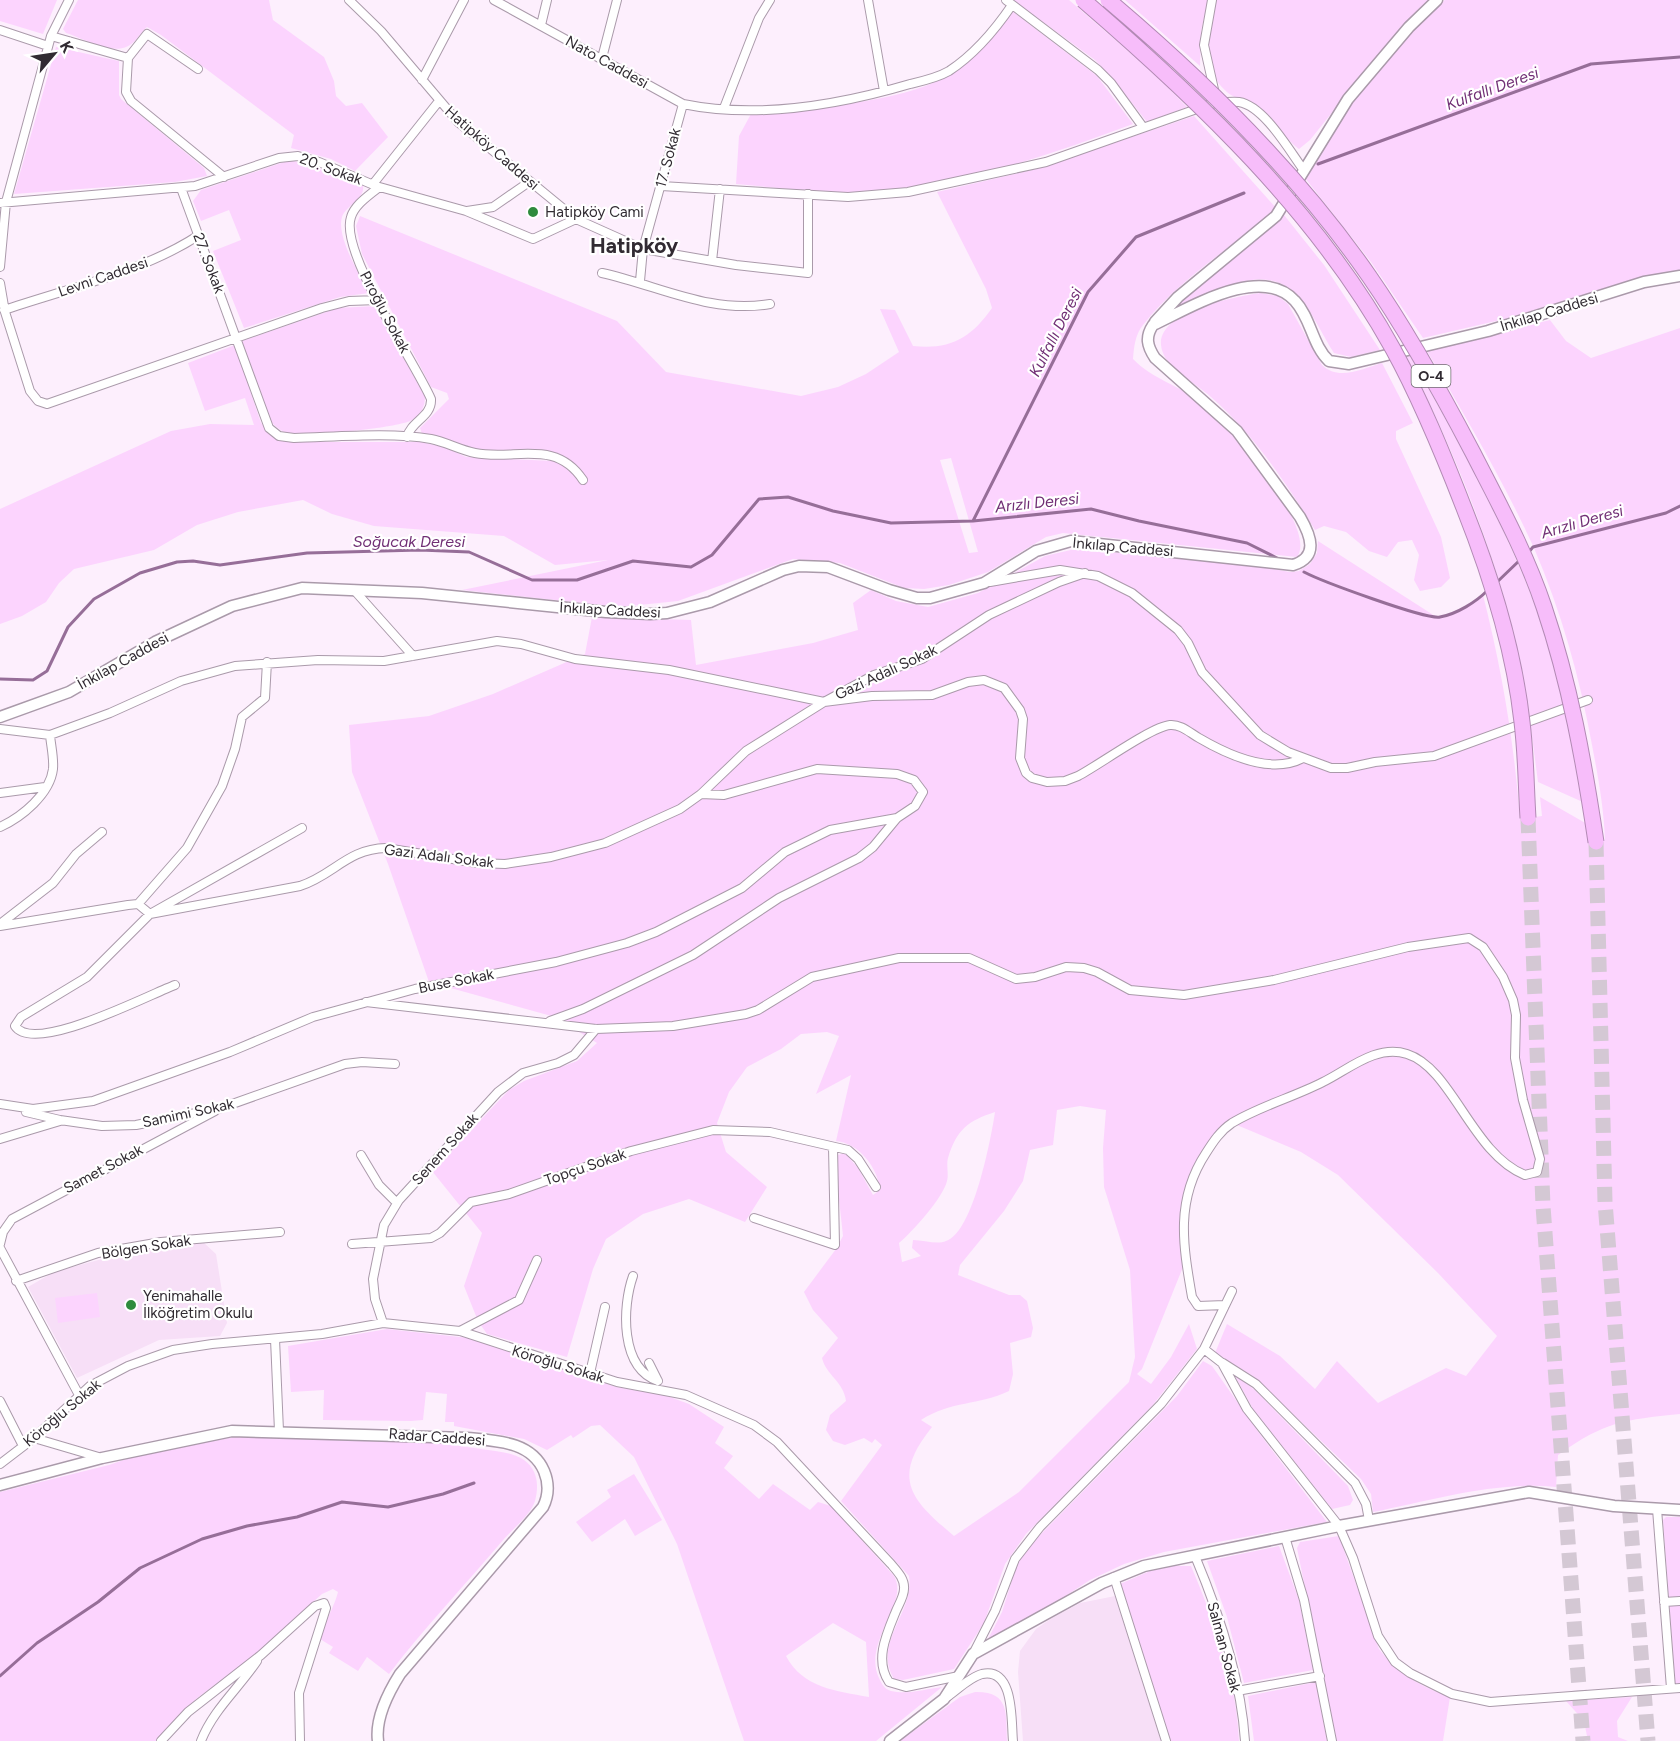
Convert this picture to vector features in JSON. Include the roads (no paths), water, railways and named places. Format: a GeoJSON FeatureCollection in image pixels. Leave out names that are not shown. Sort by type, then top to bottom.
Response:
{"type":"FeatureCollection","features":[{"type":"Feature","properties":{"kind":"highway","name":"O-4"},"geometry":{"type":"LineString","coordinates":[[1083,0],[1151,59],[1260,168],[1297,211],[1354,287],[1393,348],[1426,416],[1454,482],[1486,567],[1499,611],[1521,712],[1528,818]]}},
{"type":"Feature","properties":{"kind":"highway","name":"O-4"},"geometry":{"type":"LineString","coordinates":[[1108,0],[1154,39],[1272,156],[1341,238],[1412,340],[1512,529],[1543,604],[1577,726],[1596,842]]}},
{"type":"Feature","properties":{"kind":"street"},"geometry":{"type":"LineString","coordinates":[[0,267],[3,203],[51,36],[69,0]]}},
{"type":"Feature","properties":{"kind":"street","name":"Hatipköy Caddesi"},"geometry":{"type":"LineString","coordinates":[[349,0],[381,31],[459,123],[576,219],[643,249],[712,261],[808,273],[808,194]]}},
{"type":"Feature","properties":{"kind":"street"},"geometry":{"type":"LineString","coordinates":[[422,80],[464,0]]}},
{"type":"Feature","properties":{"kind":"street","name":"Nato Caddesi"},"geometry":{"type":"LineString","coordinates":[[494,0],[683,104],[724,108],[810,105],[884,91],[948,71],[989,36],[1009,2]]}},
{"type":"Feature","properties":{"kind":"street"},"geometry":{"type":"LineString","coordinates":[[541,25],[547,0]]}},
{"type":"Feature","properties":{"kind":"street"},"geometry":{"type":"LineString","coordinates":[[602,58],[617,0]]}},
{"type":"Feature","properties":{"kind":"street"},"geometry":{"type":"LineString","coordinates":[[724,108],[759,18],[770,0]]}},
{"type":"Feature","properties":{"kind":"street"},"geometry":{"type":"LineString","coordinates":[[868,0],[884,91]]}},
{"type":"Feature","properties":{"kind":"street"},"geometry":{"type":"LineString","coordinates":[[1212,0],[1204,45],[1218,103]]}},
{"type":"Feature","properties":{"kind":"street"},"geometry":{"type":"LineString","coordinates":[[1153,325],[1178,297],[1276,216],[1348,99],[1409,27],[1437,0]]}},
{"type":"Feature","properties":{"kind":"street"},"geometry":{"type":"LineString","coordinates":[[1009,2],[1098,70],[1116,90],[1143,128]]}},
{"type":"Feature","properties":{"kind":"street"},"geometry":{"type":"LineString","coordinates":[[0,30],[48,46]]}},
{"type":"Feature","properties":{"kind":"street"},"geometry":{"type":"LineString","coordinates":[[198,69],[147,34],[128,58],[126,92],[131,101],[224,177]]}},
{"type":"Feature","properties":{"kind":"street"},"geometry":{"type":"LineString","coordinates":[[51,36],[128,58]]}},
{"type":"Feature","properties":{"kind":"street","name":"Pıroğlu Sokak"},"geometry":{"type":"LineString","coordinates":[[407,437],[412,427],[429,410],[431,399],[359,263],[349,225],[353,212],[376,186],[439,101]]}},
{"type":"Feature","properties":{"kind":"street"},"geometry":{"type":"LineString","coordinates":[[661,186],[848,197],[880,195],[980,178],[1046,162],[1218,103],[1247,104],[1275,130],[1303,169]]}},
{"type":"Feature","properties":{"kind":"street","name":"17. Sokak"},"geometry":{"type":"LineString","coordinates":[[640,282],[643,249],[683,104]]}},
{"type":"Feature","properties":{"kind":"street","name":"20. Sokak"},"geometry":{"type":"LineString","coordinates":[[3,203],[195,186],[279,158],[298,156],[319,162],[376,186],[466,211],[533,239],[576,219]]}},
{"type":"Feature","properties":{"kind":"street"},"geometry":{"type":"LineString","coordinates":[[466,211],[493,207],[529,182]]}},
{"type":"Feature","properties":{"kind":"street","name":"27. Sokak"},"geometry":{"type":"LineString","coordinates":[[181,188],[237,338],[265,421],[279,435],[407,437],[430,439],[476,454],[537,454],[567,461],[583,480]]}},
{"type":"Feature","properties":{"kind":"street"},"geometry":{"type":"LineString","coordinates":[[712,261],[720,189]]}},
{"type":"Feature","properties":{"kind":"street","name":"Levni Caddesi"},"geometry":{"type":"LineString","coordinates":[[3,315],[154,260],[199,235]]}},
{"type":"Feature","properties":{"kind":"street"},"geometry":{"type":"LineString","coordinates":[[602,273],[640,282],[669,295],[726,307],[770,304]]}},
{"type":"Feature","properties":{"kind":"street","name":"İnkılap Caddesi"},"geometry":{"type":"LineString","coordinates":[[0,717],[62,695],[155,642],[232,606],[302,588],[422,593],[606,612],[650,614],[667,613],[710,602],[783,570],[799,566],[828,567],[889,590],[917,598],[930,598],[984,583],[1041,549],[1071,541],[1283,565],[1299,563],[1310,553],[1308,531],[1256,454],[1223,416],[1155,358],[1148,344],[1149,331],[1153,325],[1222,293],[1246,286],[1266,287],[1286,293],[1295,301],[1329,361],[1349,364],[1488,331],[1633,285],[1680,276]]}},
{"type":"Feature","properties":{"kind":"street"},"geometry":{"type":"LineString","coordinates":[[0,283],[3,315],[30,392],[38,401],[52,403],[335,304],[378,300]]}},
{"type":"Feature","properties":{"kind":"street"},"geometry":{"type":"LineString","coordinates":[[984,583],[1053,570],[1085,573],[1132,593],[1165,618],[1184,638],[1207,679],[1230,699],[1260,735],[1275,746],[1303,758],[1339,768],[1434,756],[1588,700]]}},
{"type":"Feature","properties":{"kind":"street","name":"Gazi Adalı Sokak"},"geometry":{"type":"LineString","coordinates":[[150,914],[300,886],[317,879],[348,856],[372,849],[386,848],[495,864],[529,862],[584,850],[670,814],[701,794],[746,751],[824,702],[874,675],[922,659],[989,615],[1049,586],[1085,573]]}},
{"type":"Feature","properties":{"kind":"street"},"geometry":{"type":"LineString","coordinates":[[354,590],[413,656]]}},
{"type":"Feature","properties":{"kind":"street"},"geometry":{"type":"LineString","coordinates":[[0,729],[50,735],[110,713],[180,681],[235,666],[318,660],[370,662],[497,641],[521,644],[575,659],[669,670],[824,702],[872,696],[932,695],[976,680],[994,682],[1013,697],[1020,710],[1023,719],[1020,758],[1026,773],[1032,778],[1047,783],[1065,781],[1078,776],[1151,731],[1167,725],[1181,727],[1214,746],[1246,759],[1276,766],[1286,765],[1303,758]]}},
{"type":"Feature","properties":{"kind":"street"},"geometry":{"type":"LineString","coordinates":[[0,925],[138,904],[187,848],[210,809],[229,768],[242,717],[265,698],[267,662]]}},
{"type":"Feature","properties":{"kind":"street"},"geometry":{"type":"LineString","coordinates":[[0,827],[18,818],[45,787],[53,766],[50,735]]}},
{"type":"Feature","properties":{"kind":"street"},"geometry":{"type":"LineString","coordinates":[[547,1023],[583,1009],[710,946],[779,898],[859,858],[873,847],[897,818],[915,806],[923,792],[914,780],[897,774],[817,769],[724,795],[701,794]]}},
{"type":"Feature","properties":{"kind":"street"},"geometry":{"type":"LineString","coordinates":[[0,793],[45,787]]}},
{"type":"Feature","properties":{"kind":"street","name":"Buse Sokak"},"geometry":{"type":"LineString","coordinates":[[0,1104],[11,1108],[63,1107],[93,1101],[230,1052],[313,1017],[460,979],[556,962],[627,943],[656,932],[742,888],[785,852],[830,830],[897,818]]}},
{"type":"Feature","properties":{"kind":"street"},"geometry":{"type":"LineString","coordinates":[[175,985],[84,1023],[56,1031],[42,1034],[21,1032],[15,1026],[21,1017],[97,969],[150,914],[302,828]]}},
{"type":"Feature","properties":{"kind":"street"},"geometry":{"type":"LineString","coordinates":[[0,925],[53,883],[76,854],[102,832]]}},
{"type":"Feature","properties":{"kind":"street"},"geometry":{"type":"LineString","coordinates":[[138,904],[150,914]]}},
{"type":"Feature","properties":{"kind":"street"},"geometry":{"type":"LineString","coordinates":[[366,1002],[596,1029],[673,1026],[729,1018],[758,1010],[812,977],[899,958],[969,958],[1016,979],[1035,977],[1066,967],[1084,968],[1098,972],[1130,990],[1184,995],[1274,980],[1408,947],[1461,938],[1476,941],[1503,977],[1513,1000],[1516,1015],[1515,1058],[1523,1100],[1540,1159],[1537,1172],[1526,1175],[1501,1161],[1475,1132],[1439,1081],[1416,1058],[1399,1052],[1363,1059],[1323,1083],[1232,1123],[1217,1137],[1194,1170],[1184,1200],[1183,1216],[1192,1297],[1198,1306],[1225,1305]]}},
{"type":"Feature","properties":{"kind":"street","name":"Senem Sokak"},"geometry":{"type":"LineString","coordinates":[[383,1323],[372,1289],[380,1242],[387,1218],[397,1203],[498,1092],[523,1073],[558,1063],[574,1055],[596,1029]]}},
{"type":"Feature","properties":{"kind":"street","name":"Samimi Sokak"},"geometry":{"type":"LineString","coordinates":[[11,1108],[60,1120],[120,1126],[221,1108],[345,1064],[362,1062],[395,1064]]}},
{"type":"Feature","properties":{"kind":"street","name":"Samet Sokak"},"geometry":{"type":"LineString","coordinates":[[79,1395],[2,1260],[0,1246],[3,1232],[12,1219],[221,1108]]}},
{"type":"Feature","properties":{"kind":"street"},"geometry":{"type":"LineString","coordinates":[[0,1139],[60,1120]]}},
{"type":"Feature","properties":{"kind":"street","name":"Topçu Sokak"},"geometry":{"type":"LineString","coordinates":[[351,1244],[431,1239],[440,1233],[467,1203],[509,1194],[631,1151],[713,1130],[770,1132],[848,1150],[854,1154],[876,1187]]}},
{"type":"Feature","properties":{"kind":"street"},"geometry":{"type":"LineString","coordinates":[[754,1218],[835,1245],[833,1148]]}},
{"type":"Feature","properties":{"kind":"street"},"geometry":{"type":"LineString","coordinates":[[361,1155],[379,1185],[397,1203]]}},
{"type":"Feature","properties":{"kind":"street","name":"Bölgen Sokak"},"geometry":{"type":"LineString","coordinates":[[16,1281],[109,1251],[160,1242],[280,1232]]}},
{"type":"Feature","properties":{"kind":"street"},"geometry":{"type":"LineString","coordinates":[[460,1331],[519,1300],[537,1260]]}},
{"type":"Feature","properties":{"kind":"street"},"geometry":{"type":"LineString","coordinates":[[633,1276],[627,1301],[626,1321],[632,1355],[641,1371],[658,1381]]}},
{"type":"Feature","properties":{"kind":"street"},"geometry":{"type":"LineString","coordinates":[[944,1699],[973,1654],[995,1611],[1008,1572],[1024,1546],[1161,1404],[1204,1349],[1232,1291]]}},
{"type":"Feature","properties":{"kind":"street"},"geometry":{"type":"LineString","coordinates":[[590,1373],[605,1307]]}},
{"type":"Feature","properties":{"kind":"street","name":"Köroğlu Sokak"},"geometry":{"type":"LineString","coordinates":[[0,1464],[34,1438],[79,1395],[108,1375],[173,1350],[275,1339],[383,1323],[460,1331],[518,1352],[633,1387],[662,1389],[696,1399],[766,1432],[903,1580],[904,1592],[884,1643],[882,1656],[882,1668],[889,1682],[906,1687],[958,1676]]}},
{"type":"Feature","properties":{"kind":"street"},"geometry":{"type":"LineString","coordinates":[[275,1339],[279,1431]]}},
{"type":"Feature","properties":{"kind":"street"},"geometry":{"type":"LineString","coordinates":[[1204,1349],[1256,1384],[1354,1483],[1366,1504],[1370,1520]]}},
{"type":"Feature","properties":{"kind":"street"},"geometry":{"type":"LineString","coordinates":[[649,1363],[662,1389]]}},
{"type":"Feature","properties":{"kind":"street"},"geometry":{"type":"LineString","coordinates":[[1222,1363],[1247,1409],[1339,1526],[1386,1650],[1395,1662],[1430,1685],[1452,1694],[1490,1702],[1676,1688],[1664,1602],[1657,1509]]}},
{"type":"Feature","properties":{"kind":"street"},"geometry":{"type":"LineString","coordinates":[[0,1401],[23,1446]]}},
{"type":"Feature","properties":{"kind":"street","name":"Radar Caddesi"},"geometry":{"type":"LineString","coordinates":[[0,1485],[102,1458],[232,1431],[417,1435],[504,1442],[530,1452],[546,1476],[548,1494],[538,1514],[396,1681],[386,1699],[376,1740]]}},
{"type":"Feature","properties":{"kind":"street"},"geometry":{"type":"LineString","coordinates":[[34,1438],[102,1458]]}},
{"type":"Feature","properties":{"kind":"street"},"geometry":{"type":"LineString","coordinates":[[973,1654],[1114,1577],[1144,1566],[1339,1526],[1529,1492],[1614,1506],[1680,1509]]}},
{"type":"Feature","properties":{"kind":"street"},"geometry":{"type":"LineString","coordinates":[[1285,1538],[1304,1600],[1332,1741]]}},
{"type":"Feature","properties":{"kind":"street","name":"Salman Sokak"},"geometry":{"type":"LineString","coordinates":[[1195,1556],[1219,1621],[1237,1691],[1245,1741]]}},
{"type":"Feature","properties":{"kind":"street"},"geometry":{"type":"LineString","coordinates":[[1114,1577],[1166,1741]]}},
{"type":"Feature","properties":{"kind":"street"},"geometry":{"type":"LineString","coordinates":[[1664,1602],[1680,1602]]}},
{"type":"Feature","properties":{"kind":"street"},"geometry":{"type":"LineString","coordinates":[[161,1741],[188,1712],[261,1655],[321,1603],[326,1605],[299,1693],[300,1741]]}},
{"type":"Feature","properties":{"kind":"street"},"geometry":{"type":"LineString","coordinates":[[201,1741],[213,1716],[237,1690],[261,1655]]}},
{"type":"Feature","properties":{"kind":"street"},"geometry":{"type":"LineString","coordinates":[[890,1741],[976,1676],[991,1674],[998,1677],[1010,1699],[1013,1741]]}},
{"type":"Feature","properties":{"kind":"street"},"geometry":{"type":"LineString","coordinates":[[1237,1691],[1320,1676]]}},
{"type":"Feature","properties":{"kind":"waterway","name":"Kulfallı Deresi"},"geometry":{"type":"LineString","coordinates":[[1318,164],[1591,64],[1680,57]]}},
{"type":"Feature","properties":{"kind":"waterway","name":"Kulfallı Deresi"},"geometry":{"type":"LineString","coordinates":[[973,521],[1088,292],[1136,237],[1244,193]]}},
{"type":"Feature","properties":{"kind":"waterway","name":"Soğucak Deresi"},"geometry":{"type":"LineString","coordinates":[[0,679],[33,680],[47,671],[68,627],[94,599],[140,573],[177,562],[193,561],[220,565],[307,553],[420,550],[469,552],[532,580],[577,580],[633,561],[691,567],[712,555],[759,499],[788,497],[833,511],[891,523],[973,521],[1091,509],[1247,543],[1277,558]]}},
{"type":"Feature","properties":{"kind":"waterway","name":"Arızlı Deresi"},"geometry":{"type":"LineString","coordinates":[[1528,553],[1533,547],[1666,513],[1680,506]]}},
{"type":"Feature","properties":{"kind":"waterway","name":"Arızlı Deresi"},"geometry":{"type":"LineString","coordinates":[[1495,584],[1521,559]]}},
{"type":"Feature","properties":{"kind":"waterway","name":"Arızlı Deresi"},"geometry":{"type":"LineString","coordinates":[[1304,572],[1373,599],[1440,617],[1472,603],[1488,590]]}},
{"type":"Feature","properties":{"kind":"waterway"},"geometry":{"type":"LineString","coordinates":[[0,1676],[37,1643],[98,1602],[140,1568],[202,1539],[247,1526],[297,1517],[342,1502],[388,1507],[443,1494],[474,1483]]}},
{"type":"Feature","properties":{"kind":"tunnel"},"geometry":{"type":"LineString","coordinates":[[1528,818],[1543,1206],[1583,1741]]}},
{"type":"Feature","properties":{"kind":"tunnel"},"geometry":{"type":"LineString","coordinates":[[1596,842],[1605,1202],[1648,1741]]}},
{"type":"Feature","properties":{"kind":"place","name":"Hatipköy Cami"},"geometry":{"type":"Point","coordinates":[533,212]}},
{"type":"Feature","properties":{"kind":"place","name":"Yenimahalle İlköğretim Okulu"},"geometry":{"type":"Point","coordinates":[131,1305]}},
{"type":"Feature","properties":{"kind":"district","name":"Hatipköy"},"geometry":{"type":"Point","coordinates":[634,246]}}]}
